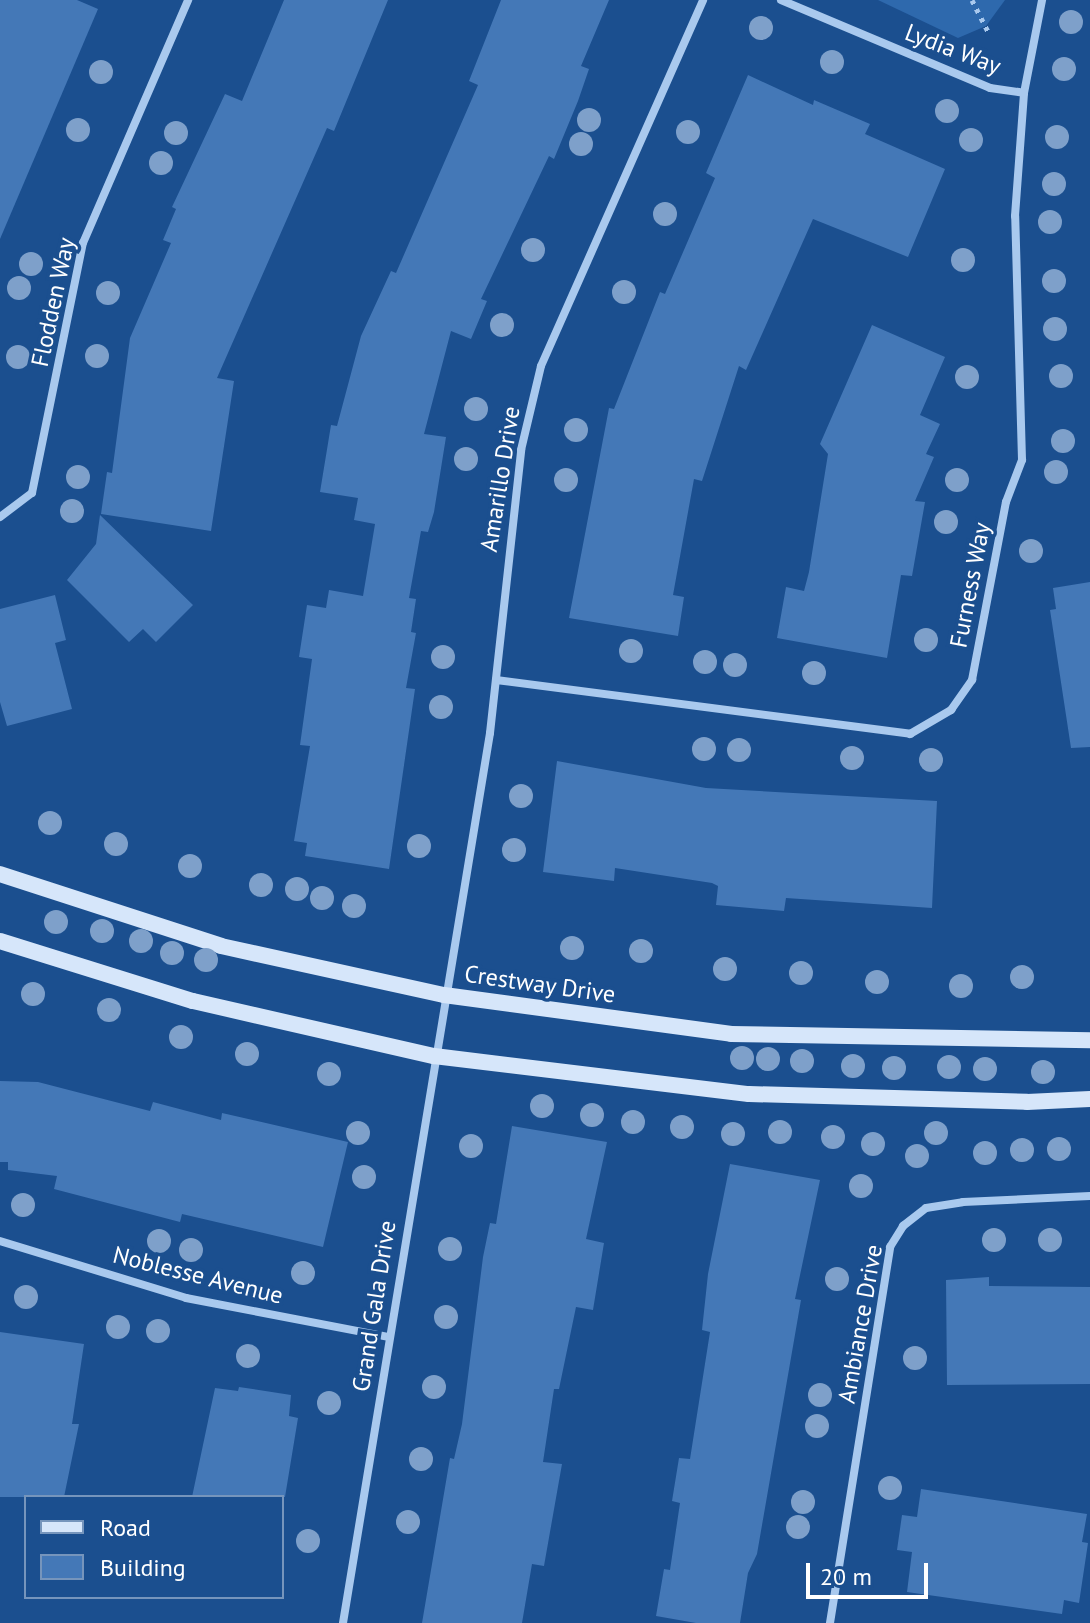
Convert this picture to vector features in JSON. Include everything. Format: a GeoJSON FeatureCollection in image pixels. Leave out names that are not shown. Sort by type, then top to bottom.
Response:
{"type":"FeatureCollection","features":[{"type":"Feature","properties":{"kind":"street","name":"Flodden Way"},"geometry":{"type":"LineString","coordinates":[[0,517],[32,493],[83,243],[188,0]]}},
{"type":"Feature","properties":{"kind":"street","name":"Amarillo Drive"},"geometry":{"type":"LineString","coordinates":[[444,995],[496,680],[521,450],[541,366],[703,0]]}},
{"type":"Feature","properties":{"kind":"street","name":"Lydia Way"},"geometry":{"type":"LineString","coordinates":[[781,0],[990,88],[1024,93]]}},
{"type":"Feature","properties":{"kind":"street","name":"Furness Way"},"geometry":{"type":"LineString","coordinates":[[496,680],[910,734],[951,710],[972,680],[1006,502],[1022,460],[1015,216],[1024,93],[1042,0]]}},
{"type":"Feature","properties":{"kind":"street","name":"Crestway Drive"},"geometry":{"type":"LineString","coordinates":[[0,874],[221,946],[444,995],[731,1034],[1090,1040]]}},
{"type":"Feature","properties":{"kind":"street"},"geometry":{"type":"LineString","coordinates":[[0,941],[193,1001],[434,1056],[749,1094],[1027,1102],[1090,1099]]}},
{"type":"Feature","properties":{"kind":"street","name":"Grand Gala Drive"},"geometry":{"type":"LineString","coordinates":[[343,1623],[444,995]]}},
{"type":"Feature","properties":{"kind":"street","name":"Ambiance Drive"},"geometry":{"type":"LineString","coordinates":[[830,1623],[890,1247],[903,1226],[926,1208],[963,1202],[1090,1196]]}},
{"type":"Feature","properties":{"kind":"street","name":"Noblesse Avenue"},"geometry":{"type":"LineString","coordinates":[[0,1241],[186,1298],[389,1337]]}},
{"type":"Feature","properties":{"kind":"path"},"geometry":{"type":"LineString","coordinates":[[972,0],[988,32]]}},
{"type":"Feature","properties":{"kind":"shaded area"},"geometry":{"type":"Polygon","coordinates":[[[878,0],[1005,0],[986,26],[958,38],[878,0]]]}},
{"type":"Feature","properties":{"kind":"building"},"geometry":{"type":"Polygon","coordinates":[[[0,0],[77,0],[98,9],[0,239],[0,0]]]}},
{"type":"Feature","properties":{"kind":"building"},"geometry":{"type":"Polygon","coordinates":[[[284,0],[388,0],[334,131],[327,128],[217,378],[234,381],[211,531],[101,514],[107,472],[112,473],[130,338],[171,243],[163,240],[176,209],[172,207],[225,94],[242,101],[284,0]]]}},
{"type":"Feature","properties":{"kind":"building"},"geometry":{"type":"Polygon","coordinates":[[[501,0],[609,0],[581,66],[589,69],[578,101],[554,159],[549,156],[481,299],[487,301],[471,339],[451,331],[424,434],[446,437],[434,512],[428,532],[421,531],[409,598],[416,599],[411,632],[416,633],[406,688],[415,689],[389,869],[305,856],[307,843],[294,841],[310,746],[300,745],[312,659],[299,657],[307,605],[326,608],[329,590],[363,596],[375,524],[354,520],[358,498],[320,492],[331,425],[337,426],[361,336],[391,271],[396,273],[478,85],[469,81],[501,0]]]}},
{"type":"Feature","properties":{"kind":"building"},"geometry":{"type":"Polygon","coordinates":[[[748,75],[813,105],[814,100],[870,124],[865,134],[945,169],[908,257],[813,219],[746,370],[739,366],[702,481],[694,479],[673,595],[684,597],[678,636],[569,618],[609,408],[614,409],[660,292],[665,294],[715,178],[706,173],[748,75]]]}},
{"type":"Feature","properties":{"kind":"building"},"geometry":{"type":"Polygon","coordinates":[[[872,325],[945,357],[920,415],[940,424],[926,454],[934,457],[915,501],[925,502],[912,576],[901,575],[887,658],[777,638],[786,587],[804,591],[809,572],[828,454],[820,444],[872,325]]]}},
{"type":"Feature","properties":{"kind":"building"},"geometry":{"type":"Polygon","coordinates":[[[100,515],[193,605],[156,642],[143,629],[129,642],[67,580],[96,544],[100,515]]]}},
{"type":"Feature","properties":{"kind":"building"},"geometry":{"type":"Polygon","coordinates":[[[1090,582],[1090,747],[1071,748],[1050,610],[1056,609],[1053,588],[1090,582]]]}},
{"type":"Feature","properties":{"kind":"building"},"geometry":{"type":"Polygon","coordinates":[[[55,595],[66,640],[55,643],[72,709],[7,726],[0,702],[0,609],[55,595]]]}},
{"type":"Feature","properties":{"kind":"building"},"geometry":{"type":"Polygon","coordinates":[[[557,761],[706,788],[937,801],[932,908],[786,898],[784,911],[716,905],[718,886],[712,883],[615,868],[614,881],[543,872],[557,761]]]}},
{"type":"Feature","properties":{"kind":"building"},"geometry":{"type":"Polygon","coordinates":[[[0,1081],[38,1082],[150,1111],[153,1102],[221,1120],[222,1113],[348,1142],[323,1247],[182,1214],[180,1222],[54,1189],[57,1176],[8,1170],[8,1162],[0,1162],[0,1081]]]}},
{"type":"Feature","properties":{"kind":"building"},"geometry":{"type":"Polygon","coordinates":[[[512,1126],[607,1142],[586,1239],[604,1243],[593,1310],[576,1307],[559,1389],[554,1389],[543,1462],[562,1464],[544,1566],[532,1564],[522,1623],[422,1623],[450,1458],[454,1459],[462,1424],[483,1257],[490,1223],[496,1224],[512,1126]]]}},
{"type":"Feature","properties":{"kind":"building"},"geometry":{"type":"Polygon","coordinates":[[[730,1164],[820,1180],[795,1299],[801,1300],[757,1554],[748,1573],[740,1623],[696,1623],[656,1616],[664,1569],[670,1570],[680,1503],[672,1501],[679,1458],[690,1459],[710,1332],[702,1330],[708,1274],[730,1164]]]}},
{"type":"Feature","properties":{"kind":"building"},"geometry":{"type":"Polygon","coordinates":[[[989,1277],[989,1286],[1090,1287],[1090,1384],[947,1385],[946,1280],[989,1277]]]}},
{"type":"Feature","properties":{"kind":"building"},"geometry":{"type":"Polygon","coordinates":[[[0,1332],[84,1344],[72,1424],[79,1424],[64,1495],[0,1497],[0,1332]]]}},
{"type":"Feature","properties":{"kind":"building"},"geometry":{"type":"Polygon","coordinates":[[[239,1387],[291,1395],[289,1416],[298,1418],[285,1497],[192,1495],[215,1388],[238,1391],[239,1387]]]}},
{"type":"Feature","properties":{"kind":"building"},"geometry":{"type":"Polygon","coordinates":[[[921,1489],[1087,1514],[1082,1542],[1088,1543],[1079,1603],[1064,1600],[1062,1614],[907,1592],[912,1552],[897,1550],[902,1515],[917,1517],[921,1489]]]}}]}
